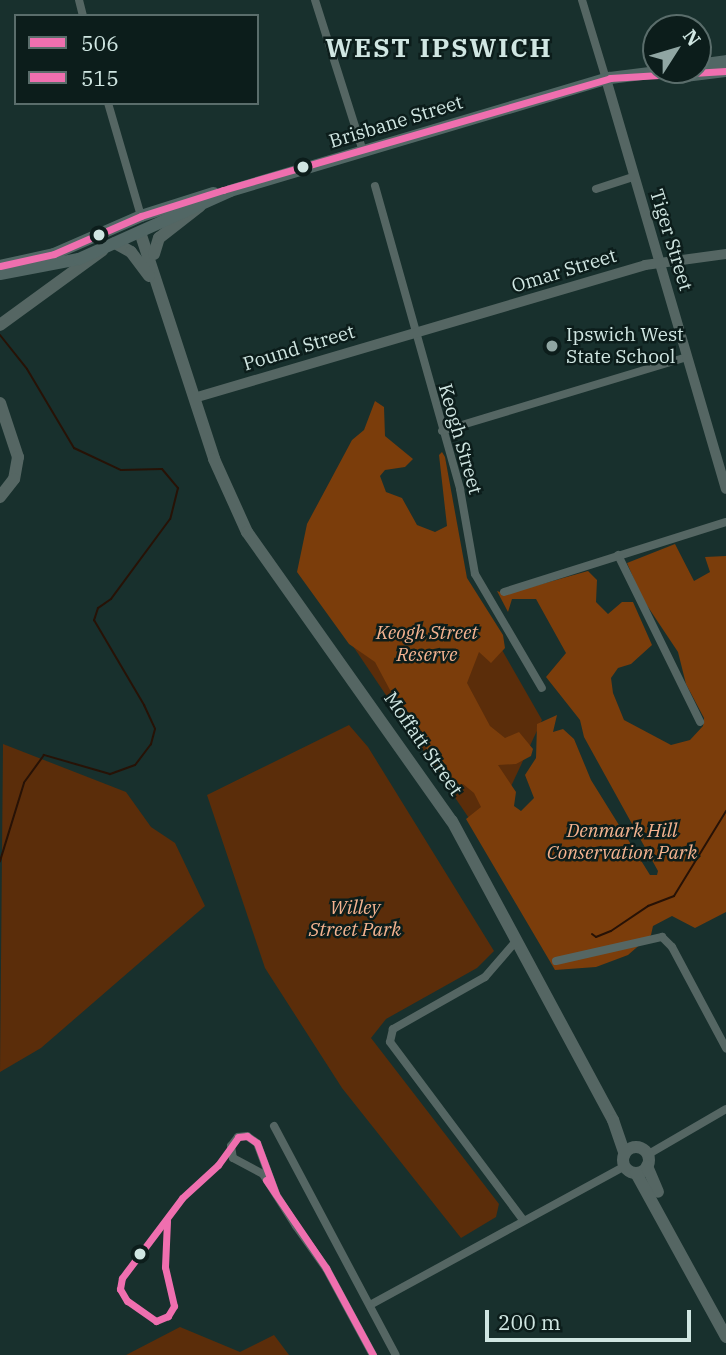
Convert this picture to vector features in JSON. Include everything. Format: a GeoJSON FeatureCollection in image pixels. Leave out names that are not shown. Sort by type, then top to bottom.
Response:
{"type":"FeatureCollection","features":[{"type":"Feature","properties":{"kind":"main road","name":"Brisbane Street"},"geometry":{"type":"LineString","coordinates":[[27,267],[71,262],[230,191],[606,79],[642,74]]}},
{"type":"Feature","properties":{"kind":"main road"},"geometry":{"type":"LineString","coordinates":[[0,274],[27,267],[141,216],[230,191]]}},
{"type":"Feature","properties":{"kind":"main road"},"geometry":{"type":"LineString","coordinates":[[154,254],[159,238],[200,206]]}},
{"type":"Feature","properties":{"kind":"main road"},"geometry":{"type":"LineString","coordinates":[[141,216],[143,231],[168,310]]}},
{"type":"Feature","properties":{"kind":"main road"},"geometry":{"type":"LineString","coordinates":[[143,231],[154,254],[168,310]]}},
{"type":"Feature","properties":{"kind":"main road"},"geometry":{"type":"LineString","coordinates":[[2,324],[111,246],[140,262],[168,310]]}},
{"type":"Feature","properties":{"kind":"main road"},"geometry":{"type":"LineString","coordinates":[[0,266],[27,267]]}},
{"type":"Feature","properties":{"kind":"main road","name":"Moffatt Street"},"geometry":{"type":"LineString","coordinates":[[168,310],[214,459],[247,532],[418,767],[517,940],[613,1120],[726,1319]]}},
{"type":"Feature","properties":{"kind":"main road"},"geometry":{"type":"LineString","coordinates":[[0,403],[19,457],[14,479],[0,497]]}},
{"type":"Feature","properties":{"kind":"main road","name":"Moffatt Street"},"geometry":{"type":"LineString","coordinates":[[636,1160],[726,1337]]}},
{"type":"Feature","properties":{"kind":"street"},"geometry":{"type":"LineString","coordinates":[[315,0],[363,151]]}},
{"type":"Feature","properties":{"kind":"street","name":"Tiger Street"},"geometry":{"type":"LineString","coordinates":[[582,0],[726,489]]}},
{"type":"Feature","properties":{"kind":"street"},"geometry":{"type":"LineString","coordinates":[[109,105],[141,216]]}},
{"type":"Feature","properties":{"kind":"street"},"geometry":{"type":"LineString","coordinates":[[596,189],[634,177]]}},
{"type":"Feature","properties":{"kind":"street","name":"Keogh Street"},"geometry":{"type":"LineString","coordinates":[[375,186],[460,489],[475,574],[542,688]]}},
{"type":"Feature","properties":{"kind":"street","name":"Omar Street"},"geometry":{"type":"LineString","coordinates":[[415,334],[659,262],[726,254]]}},
{"type":"Feature","properties":{"kind":"street","name":"Pound Street"},"geometry":{"type":"LineString","coordinates":[[194,398],[415,334]]}},
{"type":"Feature","properties":{"kind":"street"},"geometry":{"type":"LineString","coordinates":[[442,431],[687,357]]}},
{"type":"Feature","properties":{"kind":"street"},"geometry":{"type":"LineString","coordinates":[[504,592],[726,522]]}},
{"type":"Feature","properties":{"kind":"street"},"geometry":{"type":"LineString","coordinates":[[618,555],[700,722]]}},
{"type":"Feature","properties":{"kind":"street"},"geometry":{"type":"LineString","coordinates":[[556,961],[657,935],[673,947],[726,1048]]}},
{"type":"Feature","properties":{"kind":"street"},"geometry":{"type":"LineString","coordinates":[[517,940],[485,977],[393,1029],[390,1042],[523,1220]]}},
{"type":"Feature","properties":{"kind":"street"},"geometry":{"type":"LineString","coordinates":[[370,1305],[726,1109]]}},
{"type":"Feature","properties":{"kind":"street"},"geometry":{"type":"LineString","coordinates":[[274,1126],[396,1355]]}},
{"type":"Feature","properties":{"kind":"street"},"geometry":{"type":"LineString","coordinates":[[276,1194],[252,1137],[235,1140],[232,1156],[260,1171],[326,1268],[373,1355]]}},
{"type":"Feature","properties":{"kind":"street"},"geometry":{"type":"LineString","coordinates":[[245,1164],[254,1161],[259,1150]]}},
{"type":"Feature","properties":{"kind":"green space","name":"Denmark Hill Conservation Park"},"geometry":{"type":"Polygon","coordinates":[[[375,401],[384,407],[385,436],[413,459],[405,467],[385,470],[380,476],[386,492],[402,498],[417,525],[435,532],[447,526],[439,455],[442,452],[445,457],[467,578],[503,635],[505,648],[491,663],[479,652],[467,683],[490,726],[505,738],[519,732],[533,749],[531,756],[516,764],[498,765],[516,792],[514,806],[521,811],[534,798],[525,775],[536,758],[537,724],[557,715],[553,732],[563,729],[574,739],[591,780],[650,875],[657,875],[658,871],[584,737],[580,720],[546,677],[566,653],[536,599],[512,599],[508,612],[497,591],[506,594],[588,571],[597,580],[596,602],[608,614],[622,602],[633,602],[652,645],[631,664],[618,668],[611,678],[613,693],[624,720],[671,745],[690,740],[703,726],[704,718],[686,684],[678,652],[642,598],[627,563],[675,544],[694,581],[710,572],[705,557],[726,556],[726,912],[695,928],[672,916],[653,926],[651,935],[628,955],[596,967],[555,970],[466,819],[481,807],[474,793],[463,784],[454,788],[406,720],[375,662],[349,644],[297,572],[307,524],[352,440],[364,430],[375,401]]]}},
{"type":"Feature","properties":{"kind":"green space","name":"Keogh Street Reserve"},"geometry":{"type":"Polygon","coordinates":[[[299,566],[465,585],[542,720],[485,842],[299,566]]]}},
{"type":"Feature","properties":{"kind":"green space","name":"Willey Street Park"},"geometry":{"type":"Polygon","coordinates":[[[349,725],[368,747],[494,951],[477,968],[386,1019],[371,1038],[499,1204],[496,1217],[461,1238],[342,1088],[265,968],[207,795],[349,725]]]}},
{"type":"Feature","properties":{"kind":"green space"},"geometry":{"type":"Polygon","coordinates":[[[3,744],[126,792],[151,827],[175,843],[205,906],[41,1048],[0,1072],[3,744]]]}},
{"type":"Feature","properties":{"kind":"green space"},"geometry":{"type":"Polygon","coordinates":[[[180,1327],[240,1352],[274,1335],[289,1355],[126,1355],[180,1327]]]}},
{"type":"Feature","properties":{"kind":"waterway"},"geometry":{"type":"LineString","coordinates":[[0,335],[27,369],[74,448],[121,470],[162,469],[178,488],[170,519],[111,599],[98,608],[94,620],[144,705],[155,729],[151,744],[135,765],[110,774],[44,755],[24,783],[0,861]]}},
{"type":"Feature","properties":{"kind":"waterway"},"geometry":{"type":"LineString","coordinates":[[592,934],[596,937],[611,931],[648,906],[674,896],[726,811]]}},
{"type":"Feature","properties":{"kind":"transit line","name":"506"},"geometry":{"type":"LineString","coordinates":[[0,266],[54,254],[141,216],[223,190],[610,78],[726,71]]}},
{"type":"Feature","properties":{"kind":"transit line","name":"515"},"geometry":{"type":"LineString","coordinates":[[167,1221],[165,1267],[174,1306],[168,1316],[156,1321],[127,1301],[120,1289],[122,1278],[182,1198],[218,1165],[238,1137],[247,1136],[257,1143],[276,1194]]}},
{"type":"Feature","properties":{"kind":"transit line","name":"515"},"geometry":{"type":"LineString","coordinates":[[266,1180],[326,1268],[373,1355]]}},
{"type":"Feature","properties":{"kind":"place","name":"Ipswich West State School"},"geometry":{"type":"Point","coordinates":[552,346]}},
{"type":"Feature","properties":{"kind":"district","name":"WEST IPSWICH"},"geometry":{"type":"Point","coordinates":[439,48]}}]}
